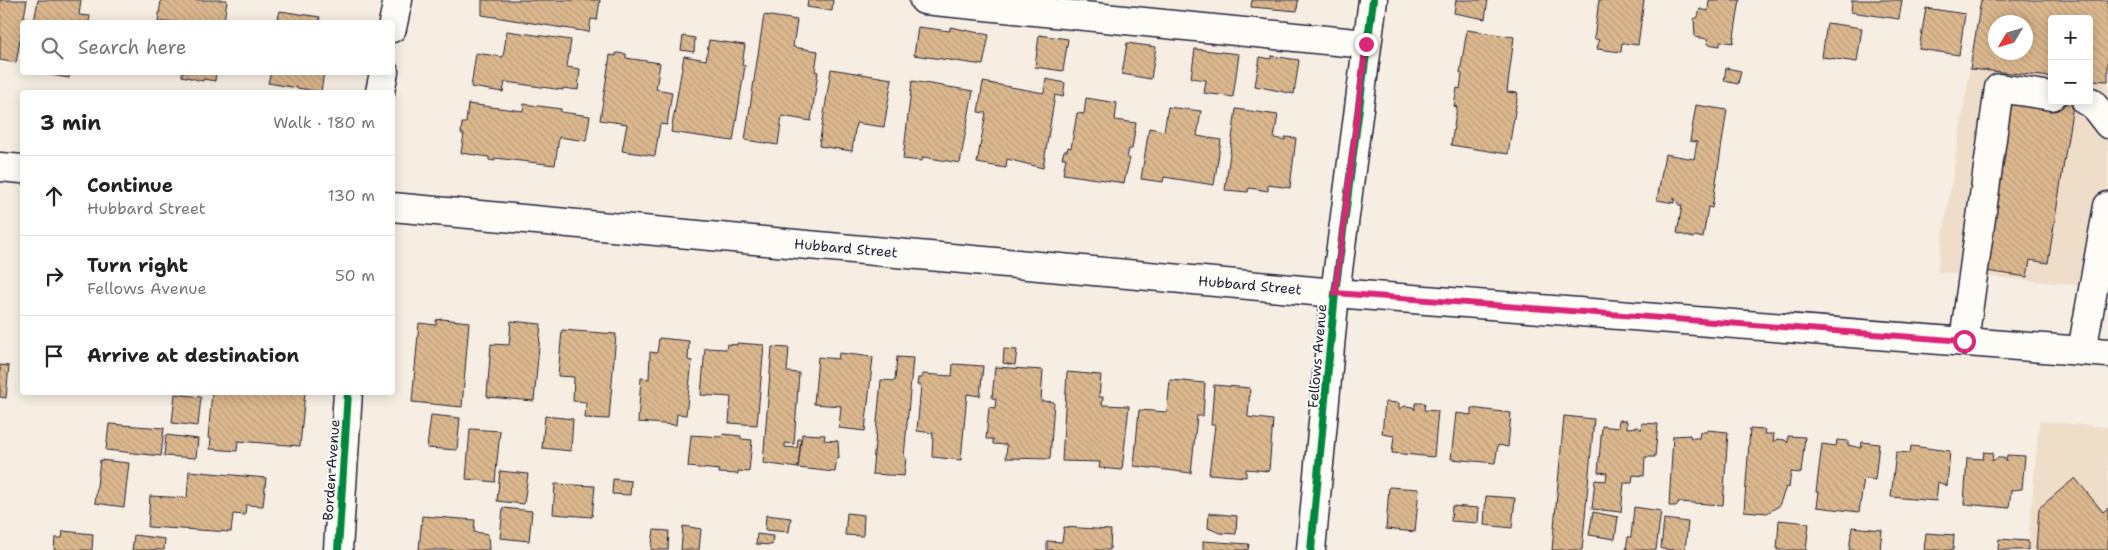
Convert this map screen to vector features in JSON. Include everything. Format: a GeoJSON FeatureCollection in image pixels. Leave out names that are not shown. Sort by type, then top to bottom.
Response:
{"type":"FeatureCollection","features":[{"type":"Feature","properties":{"kind":"main road"},"geometry":{"type":"LineString","coordinates":[[394,20],[398,0]]}},
{"type":"Feature","properties":{"kind":"main road"},"geometry":{"type":"LineString","coordinates":[[924,0],[1366,44]]}},
{"type":"Feature","properties":{"kind":"main road","name":"Fellows Avenue"},"geometry":{"type":"LineString","coordinates":[[1311,550],[1335,293],[1371,8]]}},
{"type":"Feature","properties":{"kind":"main road"},"geometry":{"type":"LineString","coordinates":[[380,90],[383,75]]}},
{"type":"Feature","properties":{"kind":"main road"},"geometry":{"type":"LineString","coordinates":[[1964,341],[1999,88],[2048,95]]}},
{"type":"Feature","properties":{"kind":"main road"},"geometry":{"type":"LineString","coordinates":[[2093,105],[2108,124]]}},
{"type":"Feature","properties":{"kind":"main road"},"geometry":{"type":"LineString","coordinates":[[0,167],[20,169]]}},
{"type":"Feature","properties":{"kind":"main road"},"geometry":{"type":"LineString","coordinates":[[2095,352],[2108,206]]}},
{"type":"Feature","properties":{"kind":"main road","name":"Hubbard Street"},"geometry":{"type":"LineString","coordinates":[[395,207],[1335,293],[2095,352]]}},
{"type":"Feature","properties":{"kind":"main road","name":"Borden Avenue"},"geometry":{"type":"LineString","coordinates":[[338,550],[348,395]]}},
{"type":"Feature","properties":{"kind":"shaded area"},"geometry":{"type":"Polygon","coordinates":[[[1981,0],[2108,0],[2108,288],[1937,272],[1981,0]]]}},
{"type":"Feature","properties":{"kind":"shaded area"},"geometry":{"type":"Polygon","coordinates":[[[2039,421],[2108,427],[2108,550],[2028,550],[2039,421]]]}},
{"type":"Feature","properties":{"kind":"building"},"geometry":{"type":"Polygon","coordinates":[[[0,0],[27,0],[24,20],[20,20],[20,40],[16,63],[0,60],[0,0]]]}},
{"type":"Feature","properties":{"kind":"building"},"geometry":{"type":"Polygon","coordinates":[[[38,0],[81,0],[79,15],[90,16],[89,20],[34,20],[38,0]]]}},
{"type":"Feature","properties":{"kind":"building"},"geometry":{"type":"Polygon","coordinates":[[[161,0],[227,0],[224,20],[158,20],[161,0]]]}},
{"type":"Feature","properties":{"kind":"building"},"geometry":{"type":"Polygon","coordinates":[[[482,0],[600,0],[597,20],[591,19],[589,32],[482,15],[482,0]]]}},
{"type":"Feature","properties":{"kind":"building"},"geometry":{"type":"Polygon","coordinates":[[[808,0],[833,0],[832,11],[807,7],[808,0]]]}},
{"type":"Feature","properties":{"kind":"building"},"geometry":{"type":"Polygon","coordinates":[[[1252,0],[1298,0],[1297,11],[1251,7],[1252,0]]]}},
{"type":"Feature","properties":{"kind":"building"},"geometry":{"type":"Polygon","coordinates":[[[1456,0],[1488,0],[1485,19],[1454,13],[1456,0]]]}},
{"type":"Feature","properties":{"kind":"building"},"geometry":{"type":"Polygon","coordinates":[[[1599,0],[1644,0],[1638,45],[1622,43],[1621,52],[1597,49],[1599,40],[1594,39],[1599,0]]]}},
{"type":"Feature","properties":{"kind":"building"},"geometry":{"type":"Polygon","coordinates":[[[1709,0],[1740,0],[1733,43],[1720,41],[1720,46],[1707,44],[1708,39],[1695,37],[1694,19],[1698,17],[1700,9],[1708,11],[1709,0]]]}},
{"type":"Feature","properties":{"kind":"building"},"geometry":{"type":"Polygon","coordinates":[[[1852,0],[1902,0],[1899,19],[1851,12],[1852,0]]]}},
{"type":"Feature","properties":{"kind":"building"},"geometry":{"type":"Polygon","coordinates":[[[1981,0],[2108,0],[2108,81],[2093,80],[2093,15],[2048,15],[2048,77],[1970,69],[1981,0]]]}},
{"type":"Feature","properties":{"kind":"building"},"geometry":{"type":"Polygon","coordinates":[[[1926,8],[1965,14],[1959,55],[1919,49],[1926,8]]]}},
{"type":"Feature","properties":{"kind":"building"},"geometry":{"type":"Polygon","coordinates":[[[280,11],[320,17],[319,20],[278,20],[280,11]]]}},
{"type":"Feature","properties":{"kind":"building"},"geometry":{"type":"Polygon","coordinates":[[[764,15],[797,20],[793,47],[818,51],[815,71],[818,72],[811,121],[782,116],[778,145],[745,140],[764,15]]]}},
{"type":"Feature","properties":{"kind":"building"},"geometry":{"type":"Polygon","coordinates":[[[1827,23],[1862,28],[1857,62],[1822,57],[1827,23]]]}},
{"type":"Feature","properties":{"kind":"building"},"geometry":{"type":"Polygon","coordinates":[[[918,27],[950,31],[950,27],[989,35],[983,65],[914,55],[918,27]]]}},
{"type":"Feature","properties":{"kind":"building"},"geometry":{"type":"Polygon","coordinates":[[[1467,30],[1514,37],[1507,92],[1518,93],[1508,154],[1451,145],[1457,107],[1454,106],[1457,88],[1460,89],[1462,74],[1460,73],[1467,30]]]}},
{"type":"Feature","properties":{"kind":"building"},"geometry":{"type":"Polygon","coordinates":[[[507,31],[571,40],[567,67],[580,69],[578,90],[563,88],[563,90],[505,82],[503,92],[471,87],[476,53],[503,57],[507,31]]]}},
{"type":"Feature","properties":{"kind":"building"},"geometry":{"type":"Polygon","coordinates":[[[1039,35],[1068,39],[1063,71],[1035,67],[1039,35]]]}},
{"type":"Feature","properties":{"kind":"building"},"geometry":{"type":"Polygon","coordinates":[[[683,36],[695,38],[694,52],[681,50],[683,36]]]}},
{"type":"Feature","properties":{"kind":"building"},"geometry":{"type":"Polygon","coordinates":[[[709,40],[745,45],[742,65],[745,66],[733,141],[671,132],[684,56],[706,60],[709,40]]]}},
{"type":"Feature","properties":{"kind":"building"},"geometry":{"type":"Polygon","coordinates":[[[1127,43],[1156,47],[1151,79],[1122,74],[1127,43]]]}},
{"type":"Feature","properties":{"kind":"building"},"geometry":{"type":"Polygon","coordinates":[[[1195,49],[1239,54],[1233,97],[1204,93],[1206,80],[1191,78],[1195,49]]]}},
{"type":"Feature","properties":{"kind":"building"},"geometry":{"type":"Polygon","coordinates":[[[616,53],[626,54],[626,58],[660,63],[656,89],[672,92],[667,125],[660,124],[655,156],[622,151],[627,124],[600,120],[610,55],[616,56],[616,53]]]}},
{"type":"Feature","properties":{"kind":"building"},"geometry":{"type":"Polygon","coordinates":[[[1271,56],[1299,60],[1294,94],[1255,86],[1260,57],[1271,59],[1271,56]]]}},
{"type":"Feature","properties":{"kind":"building"},"geometry":{"type":"Polygon","coordinates":[[[1726,68],[1741,71],[1738,84],[1724,81],[1726,68]]]}},
{"type":"Feature","properties":{"kind":"building"},"geometry":{"type":"Polygon","coordinates":[[[831,69],[892,79],[884,127],[856,123],[852,151],[819,146],[831,69]]]}},
{"type":"Feature","properties":{"kind":"building"},"geometry":{"type":"Polygon","coordinates":[[[51,75],[70,75],[69,78],[51,75]]]}},
{"type":"Feature","properties":{"kind":"building"},"geometry":{"type":"Polygon","coordinates":[[[216,75],[215,81],[203,79],[203,81],[182,76],[216,75]]]}},
{"type":"Feature","properties":{"kind":"building"},"geometry":{"type":"Polygon","coordinates":[[[270,75],[324,75],[321,90],[309,90],[268,83],[270,75]]]}},
{"type":"Feature","properties":{"kind":"building"},"geometry":{"type":"Polygon","coordinates":[[[1046,79],[1065,83],[1063,97],[1055,95],[1043,168],[1007,159],[1006,168],[977,163],[986,113],[978,112],[983,82],[1044,93],[1046,79]]]}},
{"type":"Feature","properties":{"kind":"building"},"geometry":{"type":"Polygon","coordinates":[[[912,81],[973,91],[960,163],[923,157],[922,161],[903,159],[912,81]]]}},
{"type":"Feature","properties":{"kind":"building"},"geometry":{"type":"Polygon","coordinates":[[[2012,96],[2048,101],[2048,105],[2073,105],[2048,263],[2030,260],[2027,277],[1986,271],[2012,96]]]}},
{"type":"Feature","properties":{"kind":"building"},"geometry":{"type":"Polygon","coordinates":[[[1086,98],[1117,103],[1115,120],[1136,123],[1132,149],[1129,149],[1127,158],[1130,158],[1124,183],[1063,174],[1066,158],[1062,158],[1064,151],[1067,151],[1068,147],[1071,148],[1077,113],[1084,114],[1086,98]]]}},
{"type":"Feature","properties":{"kind":"building"},"geometry":{"type":"Polygon","coordinates":[[[468,104],[523,111],[524,104],[561,109],[561,112],[590,116],[586,141],[559,137],[555,165],[495,158],[495,161],[489,160],[489,157],[461,153],[464,134],[461,134],[462,123],[466,123],[468,104]]]}},
{"type":"Feature","properties":{"kind":"building"},"geometry":{"type":"Polygon","coordinates":[[[1696,105],[1727,110],[1712,208],[1708,207],[1703,238],[1695,236],[1693,238],[1677,233],[1682,206],[1674,198],[1674,203],[1657,200],[1665,154],[1694,159],[1697,142],[1690,141],[1696,105]]]}},
{"type":"Feature","properties":{"kind":"building"},"geometry":{"type":"Polygon","coordinates":[[[1168,107],[1201,111],[1197,136],[1221,140],[1214,185],[1164,177],[1163,182],[1141,179],[1149,128],[1164,131],[1168,107]]]}},
{"type":"Feature","properties":{"kind":"building"},"geometry":{"type":"Polygon","coordinates":[[[1236,109],[1278,115],[1274,138],[1285,140],[1285,137],[1296,138],[1290,188],[1268,185],[1268,191],[1249,188],[1248,192],[1225,190],[1236,109]]]}},
{"type":"Feature","properties":{"kind":"building"},"geometry":{"type":"Polygon","coordinates":[[[436,320],[469,322],[462,407],[412,402],[419,323],[436,325],[436,320]]]}},
{"type":"Feature","properties":{"kind":"building"},"geometry":{"type":"Polygon","coordinates":[[[511,321],[541,324],[534,401],[488,397],[487,395],[491,344],[509,345],[511,321]]]}},
{"type":"Feature","properties":{"kind":"building"},"geometry":{"type":"Polygon","coordinates":[[[562,330],[616,334],[609,419],[585,418],[586,402],[573,401],[574,377],[558,376],[562,330]]]}},
{"type":"Feature","properties":{"kind":"building"},"geometry":{"type":"Polygon","coordinates":[[[659,338],[689,341],[688,360],[692,361],[686,415],[677,414],[676,425],[638,422],[641,378],[649,379],[650,352],[657,353],[659,338]]]}},
{"type":"Feature","properties":{"kind":"building"},"geometry":{"type":"Polygon","coordinates":[[[737,343],[764,345],[757,425],[729,423],[731,397],[701,395],[705,348],[726,349],[727,344],[737,345],[737,343]]]}},
{"type":"Feature","properties":{"kind":"building"},"geometry":{"type":"Polygon","coordinates":[[[772,347],[789,348],[787,372],[799,373],[794,444],[785,443],[785,447],[797,448],[798,439],[801,439],[798,468],[763,463],[772,347]]]}},
{"type":"Feature","properties":{"kind":"building"},"geometry":{"type":"Polygon","coordinates":[[[1004,349],[1017,350],[1015,365],[1003,363],[1004,349]]]}},
{"type":"Feature","properties":{"kind":"building"},"geometry":{"type":"Polygon","coordinates":[[[839,353],[873,357],[865,431],[839,428],[841,406],[814,404],[818,357],[838,359],[839,353]]]}},
{"type":"Feature","properties":{"kind":"building"},"geometry":{"type":"Polygon","coordinates":[[[897,357],[913,358],[904,476],[872,474],[881,380],[895,381],[897,357]]]}},
{"type":"Feature","properties":{"kind":"building"},"geometry":{"type":"Polygon","coordinates":[[[953,364],[983,366],[980,396],[967,394],[961,460],[932,457],[933,433],[917,431],[921,385],[917,385],[918,378],[922,378],[922,374],[952,376],[953,364]]]}},
{"type":"Feature","properties":{"kind":"building"},"geometry":{"type":"Polygon","coordinates":[[[0,365],[9,366],[6,398],[0,397],[0,365]]]}},
{"type":"Feature","properties":{"kind":"building"},"geometry":{"type":"Polygon","coordinates":[[[995,367],[1043,370],[1041,401],[1054,402],[1050,459],[1006,458],[1007,445],[993,444],[993,439],[986,439],[989,407],[995,408],[996,399],[992,398],[995,367]]]}},
{"type":"Feature","properties":{"kind":"building"},"geometry":{"type":"Polygon","coordinates":[[[1067,372],[1101,375],[1099,397],[1103,397],[1102,405],[1129,406],[1122,470],[1099,468],[1100,462],[1062,461],[1067,372]]]}},
{"type":"Feature","properties":{"kind":"building"},"geometry":{"type":"Polygon","coordinates":[[[1170,380],[1205,383],[1203,416],[1197,416],[1191,473],[1134,466],[1139,410],[1167,412],[1170,380]]]}},
{"type":"Feature","properties":{"kind":"building"},"geometry":{"type":"Polygon","coordinates":[[[1214,385],[1250,388],[1248,417],[1273,420],[1269,471],[1246,469],[1246,477],[1209,474],[1215,425],[1211,425],[1214,385]]]}},
{"type":"Feature","properties":{"kind":"building"},"geometry":{"type":"Polygon","coordinates":[[[175,395],[201,397],[198,426],[172,423],[175,395]]]}},
{"type":"Feature","properties":{"kind":"building"},"geometry":{"type":"Polygon","coordinates":[[[212,395],[305,395],[300,446],[238,441],[237,451],[210,449],[211,438],[208,438],[212,395]]]}},
{"type":"Feature","properties":{"kind":"building"},"geometry":{"type":"Polygon","coordinates":[[[1385,402],[1399,403],[1399,409],[1405,406],[1413,407],[1415,410],[1415,403],[1425,403],[1424,410],[1438,411],[1434,457],[1392,453],[1394,436],[1382,434],[1385,402]]]}},
{"type":"Feature","properties":{"kind":"building"},"geometry":{"type":"Polygon","coordinates":[[[1471,408],[1511,413],[1508,447],[1498,445],[1495,463],[1451,459],[1456,413],[1471,415],[1471,408]]]}},
{"type":"Feature","properties":{"kind":"building"},"geometry":{"type":"Polygon","coordinates":[[[431,415],[460,418],[457,450],[427,448],[431,415]]]}},
{"type":"Feature","properties":{"kind":"building"},"geometry":{"type":"Polygon","coordinates":[[[545,416],[573,419],[571,451],[542,448],[545,416]]]}},
{"type":"Feature","properties":{"kind":"building"},"geometry":{"type":"Polygon","coordinates":[[[1564,416],[1594,419],[1582,550],[1552,550],[1564,416]]]}},
{"type":"Feature","properties":{"kind":"building"},"geometry":{"type":"Polygon","coordinates":[[[1619,420],[1627,421],[1627,428],[1638,427],[1641,430],[1642,423],[1658,424],[1655,457],[1645,457],[1644,476],[1633,475],[1632,483],[1624,483],[1621,512],[1592,509],[1595,480],[1606,481],[1607,473],[1598,472],[1602,426],[1618,428],[1619,420]]]}},
{"type":"Feature","properties":{"kind":"building"},"geometry":{"type":"Polygon","coordinates":[[[109,424],[164,428],[161,456],[106,450],[109,424]]]}},
{"type":"Feature","properties":{"kind":"building"},"geometry":{"type":"Polygon","coordinates":[[[470,429],[500,431],[495,482],[466,479],[470,429]]]}},
{"type":"Feature","properties":{"kind":"building"},"geometry":{"type":"Polygon","coordinates":[[[1750,429],[1765,430],[1764,434],[1774,434],[1773,442],[1777,439],[1785,440],[1788,443],[1788,436],[1805,437],[1801,473],[1791,472],[1789,488],[1786,487],[1779,506],[1767,513],[1744,511],[1750,429]]]}},
{"type":"Feature","properties":{"kind":"building"},"geometry":{"type":"Polygon","coordinates":[[[1707,430],[1728,432],[1723,505],[1678,502],[1677,506],[1669,506],[1673,436],[1690,435],[1691,438],[1699,438],[1700,432],[1707,432],[1707,430]]]}},
{"type":"Feature","properties":{"kind":"building"},"geometry":{"type":"Polygon","coordinates":[[[723,434],[741,436],[741,439],[752,440],[749,472],[738,471],[738,474],[719,473],[720,470],[688,467],[691,435],[722,437],[723,434]]]}},
{"type":"Feature","properties":{"kind":"building"},"geometry":{"type":"Polygon","coordinates":[[[802,434],[825,435],[824,440],[838,441],[839,459],[837,458],[835,472],[798,468],[802,434]]]}},
{"type":"Feature","properties":{"kind":"building"},"geometry":{"type":"Polygon","coordinates":[[[166,435],[198,439],[196,458],[164,456],[166,435]]]}},
{"type":"Feature","properties":{"kind":"building"},"geometry":{"type":"Polygon","coordinates":[[[1837,440],[1848,441],[1848,445],[1861,448],[1862,442],[1879,444],[1875,480],[1864,478],[1859,512],[1817,507],[1819,492],[1816,492],[1822,444],[1836,446],[1837,440]]]}},
{"type":"Feature","properties":{"kind":"building"},"geometry":{"type":"Polygon","coordinates":[[[1911,446],[1950,451],[1947,486],[1938,482],[1936,501],[1891,497],[1896,452],[1910,453],[1911,446]]]}},
{"type":"Feature","properties":{"kind":"building"},"geometry":{"type":"Polygon","coordinates":[[[1984,452],[1993,453],[1992,461],[1997,458],[2004,458],[2006,462],[2007,455],[2025,456],[2022,489],[2011,490],[2009,508],[1964,504],[1967,458],[1983,459],[1984,452]]]}},
{"type":"Feature","properties":{"kind":"building"},"geometry":{"type":"Polygon","coordinates":[[[100,460],[129,463],[124,507],[95,503],[100,460]]]}},
{"type":"Feature","properties":{"kind":"building"},"geometry":{"type":"Polygon","coordinates":[[[189,471],[266,478],[263,506],[246,505],[245,515],[233,514],[231,532],[148,527],[150,496],[187,498],[189,471]]]}},
{"type":"Feature","properties":{"kind":"building"},"geometry":{"type":"Polygon","coordinates":[[[500,471],[528,474],[524,504],[497,501],[500,471]]]}},
{"type":"Feature","properties":{"kind":"building"},"geometry":{"type":"Polygon","coordinates":[[[2075,478],[2103,512],[2108,508],[2108,550],[2036,550],[2039,508],[2075,478]]]}},
{"type":"Feature","properties":{"kind":"building"},"geometry":{"type":"Polygon","coordinates":[[[613,479],[631,481],[630,495],[612,494],[613,479]]]}},
{"type":"Feature","properties":{"kind":"building"},"geometry":{"type":"Polygon","coordinates":[[[555,484],[595,486],[592,517],[553,514],[555,484]]]}},
{"type":"Feature","properties":{"kind":"building"},"geometry":{"type":"Polygon","coordinates":[[[1389,487],[1419,489],[1415,532],[1386,529],[1389,487]]]}},
{"type":"Feature","properties":{"kind":"building"},"geometry":{"type":"Polygon","coordinates":[[[1486,496],[1515,498],[1512,528],[1484,525],[1486,496]]]}},
{"type":"Feature","properties":{"kind":"building"},"geometry":{"type":"Polygon","coordinates":[[[1452,506],[1479,508],[1478,523],[1451,521],[1452,506]]]}},
{"type":"Feature","properties":{"kind":"building"},"geometry":{"type":"Polygon","coordinates":[[[1634,507],[1661,511],[1656,550],[1626,550],[1628,537],[1631,537],[1634,507]]]}},
{"type":"Feature","properties":{"kind":"building"},"geometry":{"type":"Polygon","coordinates":[[[503,508],[532,511],[529,541],[500,538],[503,508]]]}},
{"type":"Feature","properties":{"kind":"building"},"geometry":{"type":"Polygon","coordinates":[[[1593,512],[1618,517],[1615,539],[1589,535],[1593,512]]]}},
{"type":"Feature","properties":{"kind":"building"},"geometry":{"type":"Polygon","coordinates":[[[847,513],[864,515],[863,536],[845,535],[847,513]]]}},
{"type":"Feature","properties":{"kind":"building"},"geometry":{"type":"Polygon","coordinates":[[[1209,513],[1237,516],[1236,534],[1220,533],[1208,528],[1209,513]]]}},
{"type":"Feature","properties":{"kind":"building"},"geometry":{"type":"Polygon","coordinates":[[[766,515],[791,518],[789,532],[765,530],[766,515]]]}},
{"type":"Feature","properties":{"kind":"building"},"geometry":{"type":"Polygon","coordinates":[[[422,516],[475,520],[474,532],[488,534],[489,550],[419,550],[422,516]]]}},
{"type":"Feature","properties":{"kind":"building"},"geometry":{"type":"Polygon","coordinates":[[[1664,519],[1688,522],[1685,550],[1661,549],[1664,519]]]}},
{"type":"Feature","properties":{"kind":"building"},"geometry":{"type":"Polygon","coordinates":[[[1779,520],[1809,523],[1806,550],[1777,550],[1779,520]]]}},
{"type":"Feature","properties":{"kind":"building"},"geometry":{"type":"Polygon","coordinates":[[[683,526],[701,529],[699,550],[681,550],[683,526]]]}},
{"type":"Feature","properties":{"kind":"building"},"geometry":{"type":"Polygon","coordinates":[[[1064,527],[1111,530],[1110,550],[1047,550],[1047,541],[1062,542],[1064,527]]]}},
{"type":"Feature","properties":{"kind":"building"},"geometry":{"type":"Polygon","coordinates":[[[1852,527],[1882,530],[1880,550],[1849,550],[1852,527]]]}},
{"type":"Feature","properties":{"kind":"building"},"geometry":{"type":"Polygon","coordinates":[[[654,530],[669,531],[668,550],[651,550],[654,530]]]}},
{"type":"Feature","properties":{"kind":"building"},"geometry":{"type":"Polygon","coordinates":[[[63,531],[93,534],[92,550],[54,550],[55,538],[62,538],[63,531]]]}},
{"type":"Feature","properties":{"kind":"building"},"geometry":{"type":"Polygon","coordinates":[[[1926,533],[1954,535],[1953,550],[1924,550],[1926,533]]]}},
{"type":"Feature","properties":{"kind":"building"},"geometry":{"type":"Polygon","coordinates":[[[757,534],[773,536],[772,545],[756,544],[757,534]]]}},
{"type":"Feature","properties":{"kind":"building"},"geometry":{"type":"Polygon","coordinates":[[[134,535],[165,539],[164,550],[132,550],[134,535]]]}},
{"type":"Feature","properties":{"kind":"building"},"geometry":{"type":"Polygon","coordinates":[[[1999,539],[2028,541],[2028,550],[1998,550],[1999,539]]]}},
{"type":"Feature","properties":{"kind":"building"},"geometry":{"type":"Polygon","coordinates":[[[1203,541],[1249,544],[1248,550],[1203,550],[1203,541]]]}},
{"type":"Feature","properties":{"kind":"cycle path"},"geometry":{"type":"LineString","coordinates":[[1311,550],[1335,293],[1373,0]]}},
{"type":"Feature","properties":{"kind":"cycle path"},"geometry":{"type":"LineString","coordinates":[[338,550],[348,395]]}},
{"type":"Feature","properties":{"kind":"route"},"geometry":{"type":"LineString","coordinates":[[1366,44],[1335,293],[1964,341]]}}]}
